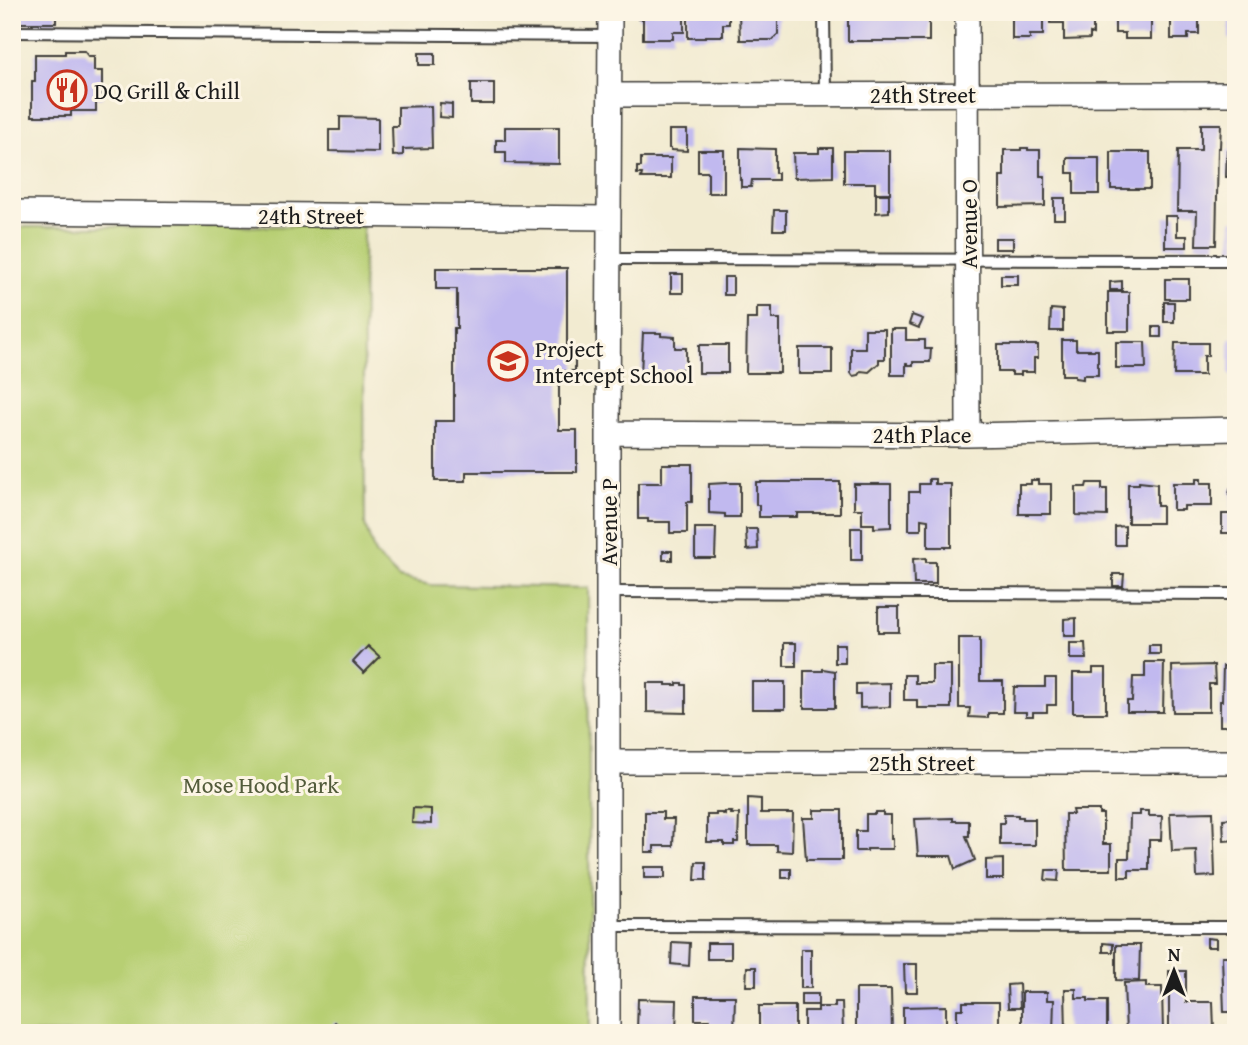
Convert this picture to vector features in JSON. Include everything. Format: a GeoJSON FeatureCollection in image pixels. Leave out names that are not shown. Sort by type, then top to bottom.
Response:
{"type":"FeatureCollection","features":[{"type":"Feature","properties":{"kind":"street","name":"Avenue P"},"geometry":{"type":"LineString","coordinates":[[608,1033],[610,12]]}},
{"type":"Feature","properties":{"kind":"street","name":"Avenue O"},"geometry":{"type":"LineString","coordinates":[[967,12],[968,435]]}},
{"type":"Feature","properties":{"kind":"street","name":"24th Street"},"geometry":{"type":"LineString","coordinates":[[610,94],[1236,94]]}},
{"type":"Feature","properties":{"kind":"street","name":"24th Street"},"geometry":{"type":"LineString","coordinates":[[12,212],[609,218]]}},
{"type":"Feature","properties":{"kind":"street","name":"24th Place"},"geometry":{"type":"LineString","coordinates":[[608,433],[968,435],[1236,429]]}},
{"type":"Feature","properties":{"kind":"street","name":"25th Street"},"geometry":{"type":"LineString","coordinates":[[608,762],[1236,762]]}},
{"type":"Feature","properties":{"kind":"lane"},"geometry":{"type":"LineString","coordinates":[[824,12],[825,94]]}},
{"type":"Feature","properties":{"kind":"lane"},"geometry":{"type":"LineString","coordinates":[[12,32],[610,36]]}},
{"type":"Feature","properties":{"kind":"lane"},"geometry":{"type":"LineString","coordinates":[[609,259],[1236,260]]}},
{"type":"Feature","properties":{"kind":"lane"},"geometry":{"type":"LineString","coordinates":[[608,592],[1236,594]]}},
{"type":"Feature","properties":{"kind":"lane"},"geometry":{"type":"LineString","coordinates":[[608,926],[1236,927]]}},
{"type":"Feature","properties":{"kind":"green space","name":"Mose Hood Park"},"geometry":{"type":"Polygon","coordinates":[[[363,226],[365,525],[375,554],[399,578],[431,585],[588,588],[590,1033],[12,1033],[12,227],[363,226]]]}},
{"type":"Feature","properties":{"kind":"building"},"geometry":{"type":"Polygon","coordinates":[[[12,12],[56,12],[56,23],[12,23],[12,12]]]}},
{"type":"Feature","properties":{"kind":"building"},"geometry":{"type":"Polygon","coordinates":[[[638,12],[684,12],[684,32],[673,32],[673,39],[643,39],[643,19],[638,19],[638,12]]]}},
{"type":"Feature","properties":{"kind":"building"},"geometry":{"type":"Polygon","coordinates":[[[688,12],[729,12],[729,24],[723,24],[723,36],[688,38],[688,12]]]}},
{"type":"Feature","properties":{"kind":"building"},"geometry":{"type":"Polygon","coordinates":[[[739,12],[778,12],[778,34],[773,40],[740,40],[739,12]]]}},
{"type":"Feature","properties":{"kind":"building"},"geometry":{"type":"Polygon","coordinates":[[[852,12],[932,12],[932,18],[929,18],[929,41],[848,41],[848,15],[852,15],[852,12]]]}},
{"type":"Feature","properties":{"kind":"building"},"geometry":{"type":"Polygon","coordinates":[[[1012,12],[1043,12],[1043,35],[1030,35],[1030,39],[1012,39],[1012,12]]]}},
{"type":"Feature","properties":{"kind":"building"},"geometry":{"type":"Polygon","coordinates":[[[1050,12],[1093,12],[1093,34],[1090,33],[1090,39],[1064,40],[1064,23],[1050,23],[1050,12]]]}},
{"type":"Feature","properties":{"kind":"building"},"geometry":{"type":"Polygon","coordinates":[[[1115,12],[1151,12],[1151,39],[1125,39],[1125,33],[1115,33],[1115,12]]]}},
{"type":"Feature","properties":{"kind":"building"},"geometry":{"type":"Polygon","coordinates":[[[1171,12],[1199,12],[1199,34],[1188,34],[1188,39],[1171,39],[1171,12]]]}},
{"type":"Feature","properties":{"kind":"building"},"geometry":{"type":"Polygon","coordinates":[[[1229,17],[1236,17],[1236,39],[1229,39],[1229,17]]]}},
{"type":"Feature","properties":{"kind":"building","name":"DQ Grill & Chill"},"geometry":{"type":"Polygon","coordinates":[[[65,51],[84,51],[88,56],[94,56],[94,71],[102,71],[102,98],[96,98],[96,111],[71,111],[71,116],[32,116],[35,54],[65,54],[65,51]]]}},
{"type":"Feature","properties":{"kind":"building"},"geometry":{"type":"Polygon","coordinates":[[[419,53],[435,53],[435,65],[419,65],[419,53]]]}},
{"type":"Feature","properties":{"kind":"building"},"geometry":{"type":"Polygon","coordinates":[[[471,83],[494,83],[494,104],[471,104],[471,83]]]}},
{"type":"Feature","properties":{"kind":"building"},"geometry":{"type":"Polygon","coordinates":[[[440,103],[452,104],[452,118],[439,117],[440,103]]]}},
{"type":"Feature","properties":{"kind":"building"},"geometry":{"type":"Polygon","coordinates":[[[431,106],[432,148],[403,149],[403,155],[393,156],[392,126],[398,126],[398,107],[431,106]]]}},
{"type":"Feature","properties":{"kind":"building"},"geometry":{"type":"Polygon","coordinates":[[[340,117],[378,118],[378,152],[329,151],[329,130],[340,130],[340,117]]]}},
{"type":"Feature","properties":{"kind":"building"},"geometry":{"type":"Polygon","coordinates":[[[1201,124],[1221,124],[1216,245],[1196,245],[1197,211],[1177,211],[1178,150],[1201,150],[1201,124]]]}},
{"type":"Feature","properties":{"kind":"building"},"geometry":{"type":"Polygon","coordinates":[[[505,127],[559,127],[559,164],[506,163],[506,152],[496,152],[496,140],[505,140],[505,127]]]}},
{"type":"Feature","properties":{"kind":"building"},"geometry":{"type":"Polygon","coordinates":[[[669,130],[687,130],[687,151],[669,148],[669,130]]]}},
{"type":"Feature","properties":{"kind":"building"},"geometry":{"type":"Polygon","coordinates":[[[1231,141],[1236,141],[1236,177],[1226,177],[1227,150],[1231,150],[1231,141]]]}},
{"type":"Feature","properties":{"kind":"building"},"geometry":{"type":"Polygon","coordinates":[[[740,148],[775,149],[775,173],[778,173],[778,180],[752,180],[751,187],[741,187],[740,148]]]}},
{"type":"Feature","properties":{"kind":"building"},"geometry":{"type":"Polygon","coordinates":[[[819,148],[833,148],[833,177],[794,178],[793,153],[819,153],[819,148]]]}},
{"type":"Feature","properties":{"kind":"building"},"geometry":{"type":"Polygon","coordinates":[[[698,150],[724,150],[724,193],[708,193],[708,172],[698,172],[698,150]]]}},
{"type":"Feature","properties":{"kind":"building"},"geometry":{"type":"Polygon","coordinates":[[[1004,150],[1040,150],[1040,176],[1045,176],[1045,206],[1000,207],[1000,176],[1004,176],[1004,150]]]}},
{"type":"Feature","properties":{"kind":"building"},"geometry":{"type":"Polygon","coordinates":[[[844,151],[890,151],[890,193],[875,193],[875,183],[844,183],[844,151]]]}},
{"type":"Feature","properties":{"kind":"building"},"geometry":{"type":"Polygon","coordinates":[[[1111,152],[1150,152],[1150,189],[1111,189],[1111,152]]]}},
{"type":"Feature","properties":{"kind":"building"},"geometry":{"type":"Polygon","coordinates":[[[641,158],[671,158],[671,178],[641,178],[642,174],[637,174],[637,167],[641,167],[641,158]]]}},
{"type":"Feature","properties":{"kind":"building"},"geometry":{"type":"Polygon","coordinates":[[[1067,158],[1099,158],[1099,194],[1074,194],[1074,173],[1067,173],[1067,158]]]}},
{"type":"Feature","properties":{"kind":"building"},"geometry":{"type":"Polygon","coordinates":[[[876,194],[889,194],[889,212],[876,213],[876,194]]]}},
{"type":"Feature","properties":{"kind":"building"},"geometry":{"type":"Polygon","coordinates":[[[1054,198],[1065,198],[1065,219],[1054,219],[1054,198]]]}},
{"type":"Feature","properties":{"kind":"building"},"geometry":{"type":"Polygon","coordinates":[[[774,210],[786,210],[786,230],[773,230],[774,210]]]}},
{"type":"Feature","properties":{"kind":"building"},"geometry":{"type":"Polygon","coordinates":[[[1165,216],[1177,216],[1177,236],[1187,236],[1187,247],[1165,247],[1165,216]]]}},
{"type":"Feature","properties":{"kind":"building"},"geometry":{"type":"Polygon","coordinates":[[[1232,220],[1236,220],[1236,249],[1231,249],[1232,220]]]}},
{"type":"Feature","properties":{"kind":"building"},"geometry":{"type":"Polygon","coordinates":[[[995,238],[1013,238],[1013,249],[995,249],[995,238]]]}},
{"type":"Feature","properties":{"kind":"building"},"geometry":{"type":"Polygon","coordinates":[[[436,268],[567,268],[567,355],[575,355],[575,371],[559,371],[559,430],[577,430],[577,472],[466,472],[466,481],[435,481],[435,421],[454,421],[454,328],[457,328],[457,289],[436,289],[436,268]]]}},
{"type":"Feature","properties":{"kind":"building"},"geometry":{"type":"Polygon","coordinates":[[[671,274],[683,274],[683,293],[671,293],[671,274]]]}},
{"type":"Feature","properties":{"kind":"building"},"geometry":{"type":"Polygon","coordinates":[[[1001,275],[1018,275],[1018,285],[1001,285],[1001,275]]]}},
{"type":"Feature","properties":{"kind":"building"},"geometry":{"type":"Polygon","coordinates":[[[724,277],[733,277],[733,295],[724,295],[724,277]]]}},
{"type":"Feature","properties":{"kind":"building"},"geometry":{"type":"Polygon","coordinates":[[[1165,279],[1189,279],[1189,299],[1165,299],[1165,279]]]}},
{"type":"Feature","properties":{"kind":"building"},"geometry":{"type":"Polygon","coordinates":[[[1122,281],[1122,290],[1110,290],[1110,282],[1122,281]]]}},
{"type":"Feature","properties":{"kind":"building"},"geometry":{"type":"Polygon","coordinates":[[[1108,292],[1129,292],[1129,331],[1108,331],[1108,292]]]}},
{"type":"Feature","properties":{"kind":"building"},"geometry":{"type":"Polygon","coordinates":[[[1164,302],[1174,302],[1174,322],[1164,322],[1164,302]]]}},
{"type":"Feature","properties":{"kind":"building"},"geometry":{"type":"Polygon","coordinates":[[[757,307],[772,307],[772,319],[780,319],[780,373],[746,373],[747,319],[757,319],[757,307]]]}},
{"type":"Feature","properties":{"kind":"building"},"geometry":{"type":"Polygon","coordinates":[[[1051,309],[1063,310],[1063,331],[1050,331],[1051,309]]]}},
{"type":"Feature","properties":{"kind":"building"},"geometry":{"type":"Polygon","coordinates":[[[912,315],[923,319],[919,328],[909,324],[912,315]]]}},
{"type":"Feature","properties":{"kind":"building"},"geometry":{"type":"Polygon","coordinates":[[[1153,327],[1161,327],[1161,337],[1153,337],[1153,327]]]}},
{"type":"Feature","properties":{"kind":"building"},"geometry":{"type":"Polygon","coordinates":[[[865,329],[885,329],[885,359],[879,359],[879,363],[869,372],[861,371],[853,376],[851,348],[865,348],[865,329]]]}},
{"type":"Feature","properties":{"kind":"building"},"geometry":{"type":"Polygon","coordinates":[[[891,329],[906,329],[906,340],[925,340],[925,349],[931,349],[930,362],[913,362],[913,365],[906,363],[906,375],[891,375],[891,329]]]}},
{"type":"Feature","properties":{"kind":"building"},"geometry":{"type":"Polygon","coordinates":[[[643,333],[661,333],[661,336],[675,337],[675,348],[686,348],[686,369],[676,369],[676,374],[641,374],[643,333]]]}},
{"type":"Feature","properties":{"kind":"building"},"geometry":{"type":"Polygon","coordinates":[[[1229,338],[1236,338],[1236,375],[1229,375],[1229,338]]]}},
{"type":"Feature","properties":{"kind":"building"},"geometry":{"type":"Polygon","coordinates":[[[1062,340],[1076,340],[1076,350],[1098,350],[1098,375],[1083,375],[1083,379],[1075,378],[1075,375],[1062,375],[1062,340]]]}},
{"type":"Feature","properties":{"kind":"building"},"geometry":{"type":"Polygon","coordinates":[[[1116,342],[1145,342],[1146,368],[1116,368],[1116,342]]]}},
{"type":"Feature","properties":{"kind":"building"},"geometry":{"type":"Polygon","coordinates":[[[1175,343],[1208,343],[1208,356],[1204,356],[1204,375],[1174,375],[1175,343]]]}},
{"type":"Feature","properties":{"kind":"building"},"geometry":{"type":"Polygon","coordinates":[[[699,345],[728,345],[728,373],[699,373],[699,345]]]}},
{"type":"Feature","properties":{"kind":"building"},"geometry":{"type":"Polygon","coordinates":[[[998,345],[1038,345],[1034,372],[1012,375],[1012,372],[998,372],[998,345]]]}},
{"type":"Feature","properties":{"kind":"building"},"geometry":{"type":"Polygon","coordinates":[[[799,348],[832,348],[832,374],[799,374],[799,348]]]}},
{"type":"Feature","properties":{"kind":"building"},"geometry":{"type":"Polygon","coordinates":[[[662,464],[692,464],[692,502],[687,502],[687,533],[670,533],[670,522],[638,519],[638,483],[662,483],[662,464]]]}},
{"type":"Feature","properties":{"kind":"building"},"geometry":{"type":"Polygon","coordinates":[[[929,479],[935,479],[935,484],[951,484],[951,547],[928,547],[928,520],[921,519],[921,530],[909,530],[909,492],[919,492],[919,484],[929,484],[929,479]]]}},
{"type":"Feature","properties":{"kind":"building"},"geometry":{"type":"Polygon","coordinates":[[[1196,479],[1201,479],[1201,483],[1212,483],[1212,506],[1184,506],[1184,510],[1173,510],[1173,483],[1196,483],[1196,479]]]}},
{"type":"Feature","properties":{"kind":"building"},"geometry":{"type":"Polygon","coordinates":[[[1031,480],[1038,480],[1038,484],[1051,484],[1051,514],[1019,514],[1019,484],[1031,484],[1031,480]]]}},
{"type":"Feature","properties":{"kind":"building"},"geometry":{"type":"Polygon","coordinates":[[[756,482],[840,482],[840,513],[797,513],[797,517],[759,517],[756,482]]]}},
{"type":"Feature","properties":{"kind":"building"},"geometry":{"type":"Polygon","coordinates":[[[740,483],[740,517],[709,513],[709,484],[740,483]]]}},
{"type":"Feature","properties":{"kind":"building"},"geometry":{"type":"Polygon","coordinates":[[[1087,483],[1102,483],[1102,489],[1107,489],[1107,516],[1076,515],[1076,487],[1086,487],[1087,483]]]}},
{"type":"Feature","properties":{"kind":"building"},"geometry":{"type":"Polygon","coordinates":[[[854,484],[891,484],[891,527],[874,528],[874,524],[862,524],[862,509],[854,509],[854,484]]]}},
{"type":"Feature","properties":{"kind":"building"},"geometry":{"type":"Polygon","coordinates":[[[1128,484],[1157,484],[1157,506],[1162,506],[1162,523],[1128,523],[1128,484]]]}},
{"type":"Feature","properties":{"kind":"building"},"geometry":{"type":"Polygon","coordinates":[[[1231,487],[1236,487],[1236,508],[1231,508],[1231,487]]]}},
{"type":"Feature","properties":{"kind":"building"},"geometry":{"type":"Polygon","coordinates":[[[1222,514],[1233,514],[1233,533],[1222,533],[1222,514]]]}},
{"type":"Feature","properties":{"kind":"building"},"geometry":{"type":"Polygon","coordinates":[[[1125,526],[1125,545],[1115,545],[1115,527],[1125,526]]]}},
{"type":"Feature","properties":{"kind":"building"},"geometry":{"type":"Polygon","coordinates":[[[695,528],[716,528],[715,558],[695,558],[695,528]]]}},
{"type":"Feature","properties":{"kind":"building"},"geometry":{"type":"Polygon","coordinates":[[[851,528],[862,528],[862,560],[851,560],[851,528]]]}},
{"type":"Feature","properties":{"kind":"building"},"geometry":{"type":"Polygon","coordinates":[[[746,529],[757,529],[758,549],[747,550],[746,529]]]}},
{"type":"Feature","properties":{"kind":"building"},"geometry":{"type":"Polygon","coordinates":[[[663,551],[672,551],[672,560],[663,560],[663,551]]]}},
{"type":"Feature","properties":{"kind":"building"},"geometry":{"type":"Polygon","coordinates":[[[926,558],[926,562],[936,562],[936,584],[914,584],[913,559],[926,558]]]}},
{"type":"Feature","properties":{"kind":"building"},"geometry":{"type":"Polygon","coordinates":[[[1113,574],[1124,574],[1123,586],[1113,586],[1113,574]]]}},
{"type":"Feature","properties":{"kind":"building"},"geometry":{"type":"Polygon","coordinates":[[[878,607],[899,607],[899,632],[878,632],[878,607]]]}},
{"type":"Feature","properties":{"kind":"building"},"geometry":{"type":"Polygon","coordinates":[[[1076,618],[1076,636],[1064,636],[1064,619],[1076,618]]]}},
{"type":"Feature","properties":{"kind":"building"},"geometry":{"type":"Polygon","coordinates":[[[959,638],[980,638],[980,681],[1003,681],[1003,713],[988,713],[988,718],[969,717],[970,708],[959,708],[959,638]]]}},
{"type":"Feature","properties":{"kind":"building"},"geometry":{"type":"Polygon","coordinates":[[[784,643],[796,643],[796,666],[784,666],[784,643]]]}},
{"type":"Feature","properties":{"kind":"building"},"geometry":{"type":"Polygon","coordinates":[[[1070,643],[1085,643],[1086,659],[1070,659],[1070,643]]]}},
{"type":"Feature","properties":{"kind":"building"},"geometry":{"type":"Polygon","coordinates":[[[835,644],[845,644],[845,663],[835,663],[835,644]]]}},
{"type":"Feature","properties":{"kind":"building"},"geometry":{"type":"Polygon","coordinates":[[[1149,645],[1160,645],[1160,654],[1149,654],[1149,645]]]}},
{"type":"Feature","properties":{"kind":"building"},"geometry":{"type":"Polygon","coordinates":[[[368,646],[380,657],[364,673],[353,662],[368,646]]]}},
{"type":"Feature","properties":{"kind":"building"},"geometry":{"type":"Polygon","coordinates":[[[1145,662],[1164,662],[1163,712],[1127,712],[1127,701],[1132,701],[1133,677],[1145,677],[1145,662]]]}},
{"type":"Feature","properties":{"kind":"building"},"geometry":{"type":"Polygon","coordinates":[[[932,665],[951,665],[951,708],[917,708],[917,700],[904,700],[904,675],[915,675],[915,683],[932,683],[932,665]]]}},
{"type":"Feature","properties":{"kind":"building"},"geometry":{"type":"Polygon","coordinates":[[[1214,665],[1215,684],[1209,684],[1209,712],[1173,712],[1172,666],[1214,665]]]}},
{"type":"Feature","properties":{"kind":"building"},"geometry":{"type":"Polygon","coordinates":[[[1223,666],[1236,666],[1236,726],[1220,726],[1223,666]]]}},
{"type":"Feature","properties":{"kind":"building"},"geometry":{"type":"Polygon","coordinates":[[[1093,668],[1106,668],[1106,713],[1073,713],[1073,673],[1093,673],[1093,668]]]}},
{"type":"Feature","properties":{"kind":"building"},"geometry":{"type":"Polygon","coordinates":[[[804,671],[835,671],[835,708],[804,708],[804,671]]]}},
{"type":"Feature","properties":{"kind":"building"},"geometry":{"type":"Polygon","coordinates":[[[1045,678],[1056,678],[1056,705],[1047,705],[1047,712],[1033,712],[1033,716],[1026,716],[1026,712],[1013,712],[1014,687],[1045,687],[1045,678]]]}},
{"type":"Feature","properties":{"kind":"building"},"geometry":{"type":"Polygon","coordinates":[[[752,682],[785,682],[785,709],[752,709],[752,682]]]}},
{"type":"Feature","properties":{"kind":"building"},"geometry":{"type":"Polygon","coordinates":[[[647,683],[686,685],[686,713],[647,712],[647,683]]]}},
{"type":"Feature","properties":{"kind":"building"},"geometry":{"type":"Polygon","coordinates":[[[890,683],[890,707],[860,708],[860,695],[856,695],[856,684],[890,683]]]}},
{"type":"Feature","properties":{"kind":"building"},"geometry":{"type":"Polygon","coordinates":[[[748,798],[761,799],[761,813],[793,813],[792,852],[777,851],[777,845],[748,845],[748,798]]]}},
{"type":"Feature","properties":{"kind":"building"},"geometry":{"type":"Polygon","coordinates":[[[413,808],[431,809],[431,824],[412,823],[413,808]]]}},
{"type":"Feature","properties":{"kind":"building"},"geometry":{"type":"Polygon","coordinates":[[[814,810],[842,810],[842,860],[806,860],[803,818],[814,818],[814,810]]]}},
{"type":"Feature","properties":{"kind":"building"},"geometry":{"type":"Polygon","coordinates":[[[1072,810],[1099,810],[1099,814],[1103,814],[1103,844],[1111,844],[1111,870],[1066,870],[1065,814],[1073,814],[1072,810]]]}},
{"type":"Feature","properties":{"kind":"building"},"geometry":{"type":"Polygon","coordinates":[[[1140,811],[1149,811],[1149,816],[1162,816],[1161,840],[1149,840],[1149,870],[1129,870],[1129,877],[1119,877],[1119,858],[1129,858],[1130,815],[1140,815],[1140,811]]]}},
{"type":"Feature","properties":{"kind":"building"},"geometry":{"type":"Polygon","coordinates":[[[645,812],[663,812],[663,819],[674,819],[673,846],[654,846],[654,852],[645,852],[645,812]]]}},
{"type":"Feature","properties":{"kind":"building"},"geometry":{"type":"Polygon","coordinates":[[[725,812],[739,814],[738,842],[724,845],[724,842],[707,842],[707,815],[725,815],[725,812]]]}},
{"type":"Feature","properties":{"kind":"building"},"geometry":{"type":"Polygon","coordinates":[[[875,812],[891,815],[893,849],[856,851],[856,831],[866,831],[866,814],[875,812]]]}},
{"type":"Feature","properties":{"kind":"building"},"geometry":{"type":"Polygon","coordinates":[[[1213,812],[1215,876],[1197,877],[1196,850],[1172,851],[1170,813],[1213,812]]]}},
{"type":"Feature","properties":{"kind":"building"},"geometry":{"type":"Polygon","coordinates":[[[1004,815],[1035,819],[1035,845],[1000,845],[1000,823],[1004,823],[1004,815]]]}},
{"type":"Feature","properties":{"kind":"building"},"geometry":{"type":"Polygon","coordinates":[[[953,818],[953,821],[969,821],[969,836],[966,836],[975,860],[955,869],[951,856],[918,856],[915,819],[953,818]]]}},
{"type":"Feature","properties":{"kind":"building"},"geometry":{"type":"Polygon","coordinates":[[[1236,818],[1236,840],[1224,841],[1223,819],[1236,818]]]}},
{"type":"Feature","properties":{"kind":"building"},"geometry":{"type":"Polygon","coordinates":[[[1003,859],[1003,879],[986,879],[986,860],[1003,859]]]}},
{"type":"Feature","properties":{"kind":"building"},"geometry":{"type":"Polygon","coordinates":[[[696,862],[706,862],[706,880],[695,880],[696,862]]]}},
{"type":"Feature","properties":{"kind":"building"},"geometry":{"type":"Polygon","coordinates":[[[644,867],[665,867],[665,878],[644,878],[644,867]]]}},
{"type":"Feature","properties":{"kind":"building"},"geometry":{"type":"Polygon","coordinates":[[[782,869],[791,869],[791,878],[782,878],[782,869]]]}},
{"type":"Feature","properties":{"kind":"building"},"geometry":{"type":"Polygon","coordinates":[[[1046,870],[1059,870],[1058,881],[1045,880],[1046,870]]]}},
{"type":"Feature","properties":{"kind":"building"},"geometry":{"type":"Polygon","coordinates":[[[1207,938],[1216,939],[1216,947],[1207,947],[1207,938]]]}},
{"type":"Feature","properties":{"kind":"building"},"geometry":{"type":"Polygon","coordinates":[[[672,942],[690,943],[689,966],[671,964],[672,942]]]}},
{"type":"Feature","properties":{"kind":"building"},"geometry":{"type":"Polygon","coordinates":[[[707,943],[731,943],[731,959],[707,959],[707,943]]]}},
{"type":"Feature","properties":{"kind":"building"},"geometry":{"type":"Polygon","coordinates":[[[1103,943],[1113,944],[1113,952],[1103,952],[1103,943]]]}},
{"type":"Feature","properties":{"kind":"building"},"geometry":{"type":"Polygon","coordinates":[[[1116,945],[1140,945],[1139,981],[1116,980],[1116,945]]]}},
{"type":"Feature","properties":{"kind":"building"},"geometry":{"type":"Polygon","coordinates":[[[801,949],[811,949],[811,988],[801,988],[801,949]]]}},
{"type":"Feature","properties":{"kind":"building"},"geometry":{"type":"Polygon","coordinates":[[[1222,956],[1236,956],[1236,1023],[1233,1012],[1224,1012],[1222,956]]]}},
{"type":"Feature","properties":{"kind":"building"},"geometry":{"type":"Polygon","coordinates":[[[904,964],[917,964],[917,992],[905,992],[904,964]]]}},
{"type":"Feature","properties":{"kind":"building"},"geometry":{"type":"Polygon","coordinates":[[[747,967],[756,967],[756,986],[746,986],[747,967]]]}},
{"type":"Feature","properties":{"kind":"building"},"geometry":{"type":"Polygon","coordinates":[[[1169,971],[1186,971],[1186,1002],[1213,1002],[1214,1030],[1169,1030],[1169,971]]]}},
{"type":"Feature","properties":{"kind":"building"},"geometry":{"type":"Polygon","coordinates":[[[1146,982],[1146,987],[1162,987],[1163,1033],[1126,1033],[1124,983],[1146,982]]]}},
{"type":"Feature","properties":{"kind":"building"},"geometry":{"type":"Polygon","coordinates":[[[1019,984],[1020,1008],[1008,1008],[1007,985],[1019,984]]]}},
{"type":"Feature","properties":{"kind":"building"},"geometry":{"type":"Polygon","coordinates":[[[856,989],[891,989],[892,1033],[856,1033],[856,989]]]}},
{"type":"Feature","properties":{"kind":"building"},"geometry":{"type":"Polygon","coordinates":[[[1065,989],[1076,989],[1076,998],[1107,1001],[1107,1033],[1066,1033],[1065,989]]]}},
{"type":"Feature","properties":{"kind":"building"},"geometry":{"type":"Polygon","coordinates":[[[1022,992],[1047,992],[1047,1000],[1054,1000],[1053,1033],[1037,1033],[1037,1027],[1022,1027],[1022,992]]]}},
{"type":"Feature","properties":{"kind":"building"},"geometry":{"type":"Polygon","coordinates":[[[801,994],[818,994],[818,1005],[801,1005],[801,994]]]}},
{"type":"Feature","properties":{"kind":"building"},"geometry":{"type":"Polygon","coordinates":[[[695,996],[735,996],[734,1033],[709,1033],[709,1020],[695,1020],[695,996]]]}},
{"type":"Feature","properties":{"kind":"building"},"geometry":{"type":"Polygon","coordinates":[[[638,999],[677,1000],[676,1033],[637,1031],[638,999]]]}},
{"type":"Feature","properties":{"kind":"building"},"geometry":{"type":"Polygon","coordinates":[[[835,1002],[842,1002],[843,1033],[804,1033],[804,1011],[818,1011],[818,1007],[835,1007],[835,1002]]]}},
{"type":"Feature","properties":{"kind":"building"},"geometry":{"type":"Polygon","coordinates":[[[963,1002],[999,1002],[999,1033],[957,1033],[957,1009],[963,1009],[963,1002]]]}},
{"type":"Feature","properties":{"kind":"building"},"geometry":{"type":"Polygon","coordinates":[[[759,1006],[795,1006],[795,1033],[759,1033],[759,1006]]]}},
{"type":"Feature","properties":{"kind":"building"},"geometry":{"type":"Polygon","coordinates":[[[946,1006],[946,1033],[903,1033],[903,1007],[946,1006]]]}},
{"type":"Feature","properties":{"kind":"building"},"geometry":{"type":"Polygon","coordinates":[[[335,1022],[345,1030],[342,1033],[325,1033],[335,1022]]]}},
{"type":"Feature","properties":{"kind":"place","name":"DQ Grill & Chill"},"geometry":{"type":"Point","coordinates":[67,90]}},
{"type":"Feature","properties":{"kind":"place","name":"Project Intercept School"},"geometry":{"type":"Point","coordinates":[508,361]}}]}
